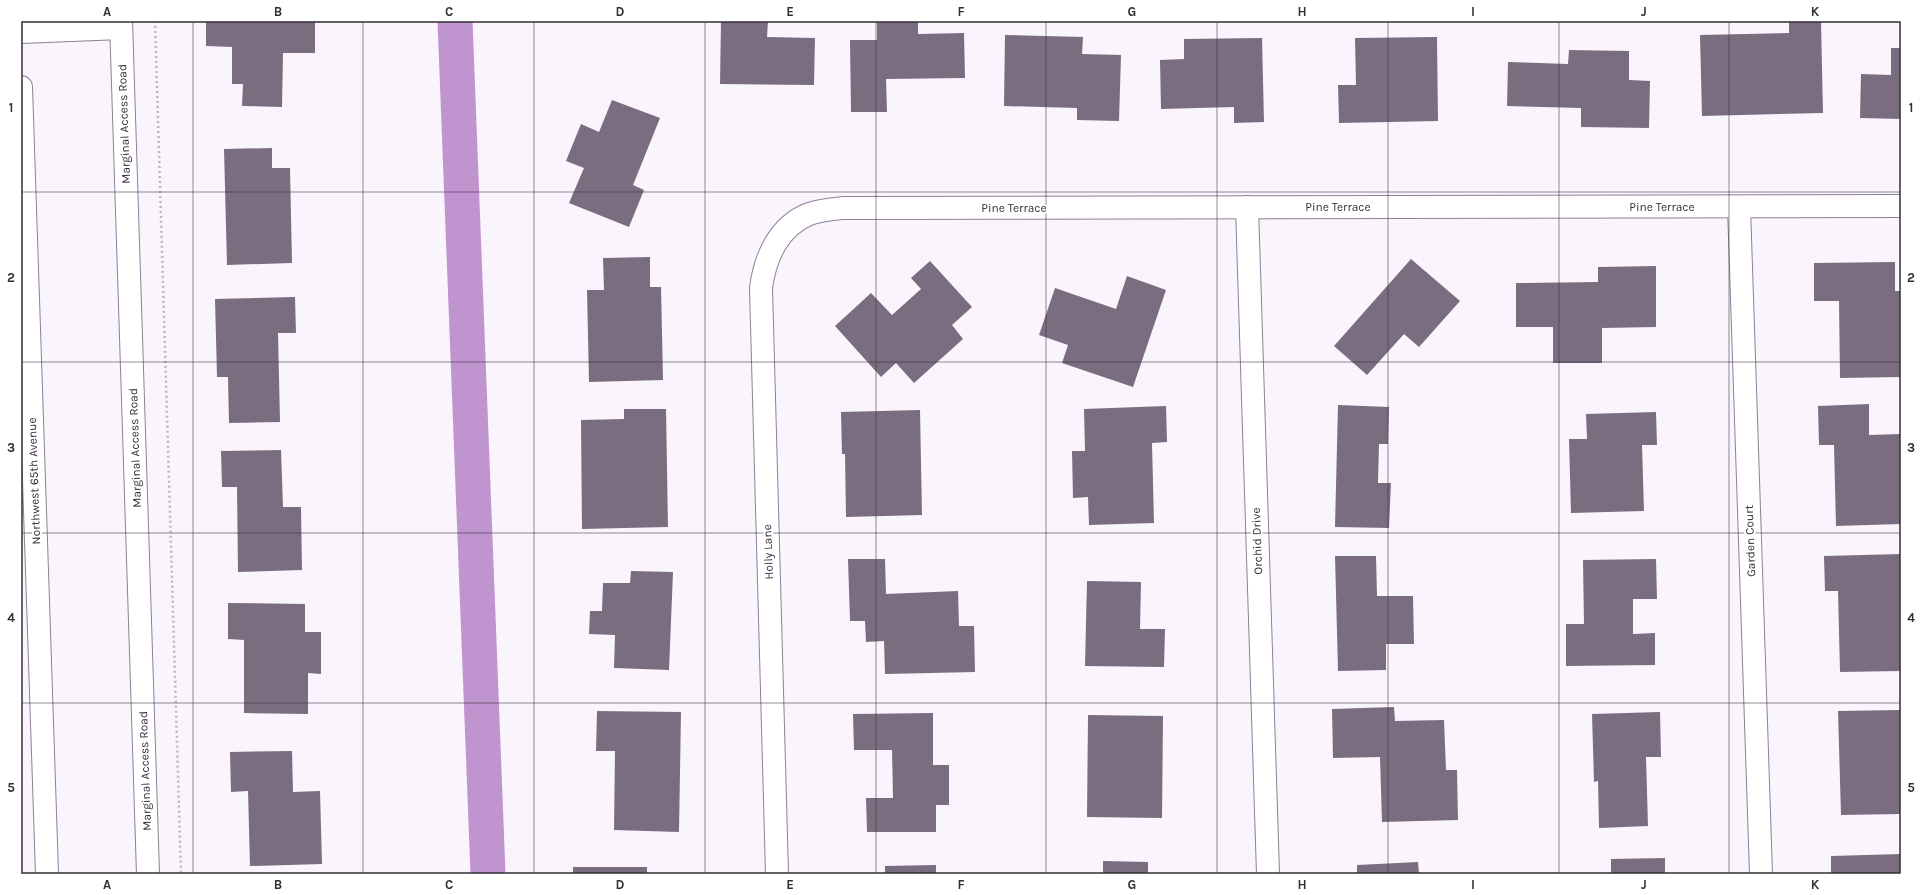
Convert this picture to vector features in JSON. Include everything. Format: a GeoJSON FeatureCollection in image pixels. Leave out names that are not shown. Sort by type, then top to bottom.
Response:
{"type":"FeatureCollection","features":[{"type":"Feature","properties":{"kind":"street"},"geometry":{"type":"LineString","coordinates":[[21,32],[121,25]]}},
{"type":"Feature","properties":{"kind":"street","name":"Marginal Access Road"},"geometry":{"type":"LineString","coordinates":[[121,25],[148,874]]}},
{"type":"Feature","properties":{"kind":"street","name":"Northwest 65th Avenue"},"geometry":{"type":"LineString","coordinates":[[21,87],[46,874]]}},
{"type":"Feature","properties":{"kind":"street","name":"Pine Terrace"},"geometry":{"type":"LineString","coordinates":[[782,234],[800,218],[811,213],[843,208],[1901,206]]}},
{"type":"Feature","properties":{"kind":"street","name":"Orchid Drive"},"geometry":{"type":"LineString","coordinates":[[1247,207],[1268,874]]}},
{"type":"Feature","properties":{"kind":"street","name":"Garden Court"},"geometry":{"type":"LineString","coordinates":[[1739,207],[1761,874]]}},
{"type":"Feature","properties":{"kind":"street","name":"Holly Lane"},"geometry":{"type":"LineString","coordinates":[[777,874],[761,311],[763,272],[768,255],[782,234]]}},
{"type":"Feature","properties":{"kind":"path"},"geometry":{"type":"LineString","coordinates":[[155,21],[181,874]]}},
{"type":"Feature","properties":{"kind":"building"},"geometry":{"type":"Polygon","coordinates":[[[206,21],[315,21],[315,53],[283,53],[282,107],[242,106],[243,84],[232,84],[232,47],[206,46],[206,21]]]}},
{"type":"Feature","properties":{"kind":"building"},"geometry":{"type":"Polygon","coordinates":[[[721,21],[768,21],[767,37],[815,38],[814,85],[720,84],[721,21]]]}},
{"type":"Feature","properties":{"kind":"building"},"geometry":{"type":"Polygon","coordinates":[[[877,21],[918,21],[918,34],[964,33],[965,78],[886,79],[887,112],[851,112],[850,40],[877,40],[877,21]]]}},
{"type":"Feature","properties":{"kind":"building"},"geometry":{"type":"Polygon","coordinates":[[[1789,21],[1821,21],[1823,113],[1702,116],[1700,35],[1789,33],[1789,21]]]}},
{"type":"Feature","properties":{"kind":"building"},"geometry":{"type":"Polygon","coordinates":[[[1005,35],[1083,37],[1082,54],[1121,55],[1119,121],[1077,120],[1077,108],[1004,106],[1005,35]]]}},
{"type":"Feature","properties":{"kind":"building"},"geometry":{"type":"Polygon","coordinates":[[[1437,37],[1438,121],[1339,123],[1338,85],[1356,85],[1355,38],[1437,37]]]}},
{"type":"Feature","properties":{"kind":"building"},"geometry":{"type":"Polygon","coordinates":[[[1262,38],[1264,122],[1234,123],[1234,107],[1161,109],[1160,60],[1184,59],[1184,39],[1262,38]]]}},
{"type":"Feature","properties":{"kind":"building"},"geometry":{"type":"Polygon","coordinates":[[[1891,48],[1901,48],[1901,119],[1860,118],[1861,74],[1891,75],[1891,48]]]}},
{"type":"Feature","properties":{"kind":"building"},"geometry":{"type":"Polygon","coordinates":[[[1569,50],[1629,51],[1629,80],[1650,81],[1649,128],[1581,127],[1581,108],[1507,106],[1508,62],[1568,64],[1569,50]]]}},
{"type":"Feature","properties":{"kind":"building"},"geometry":{"type":"Polygon","coordinates":[[[612,100],[660,118],[633,185],[644,190],[629,227],[569,203],[584,168],[566,161],[581,124],[599,132],[612,100]]]}},
{"type":"Feature","properties":{"kind":"building"},"geometry":{"type":"Polygon","coordinates":[[[272,148],[272,168],[290,168],[292,263],[227,265],[224,149],[272,148]]]}},
{"type":"Feature","properties":{"kind":"building"},"geometry":{"type":"Polygon","coordinates":[[[650,257],[650,287],[661,287],[663,380],[589,382],[587,290],[604,290],[603,258],[650,257]]]}},
{"type":"Feature","properties":{"kind":"building"},"geometry":{"type":"Polygon","coordinates":[[[1411,259],[1460,301],[1419,347],[1404,334],[1367,375],[1334,346],[1411,259]]]}},
{"type":"Feature","properties":{"kind":"building"},"geometry":{"type":"Polygon","coordinates":[[[930,261],[972,307],[952,325],[963,339],[914,383],[896,363],[881,377],[835,326],[871,293],[892,315],[921,289],[911,278],[930,261]]]}},
{"type":"Feature","properties":{"kind":"building"},"geometry":{"type":"Polygon","coordinates":[[[1895,262],[1895,291],[1901,291],[1900,377],[1840,378],[1839,301],[1814,301],[1814,263],[1895,262]]]}},
{"type":"Feature","properties":{"kind":"building"},"geometry":{"type":"Polygon","coordinates":[[[1656,266],[1656,327],[1602,328],[1602,363],[1553,363],[1553,327],[1516,327],[1516,283],[1598,282],[1598,267],[1656,266]]]}},
{"type":"Feature","properties":{"kind":"building"},"geometry":{"type":"Polygon","coordinates":[[[1127,276],[1166,290],[1133,387],[1062,363],[1068,345],[1039,335],[1055,288],[1116,309],[1127,276]]]}},
{"type":"Feature","properties":{"kind":"building"},"geometry":{"type":"Polygon","coordinates":[[[295,297],[296,333],[278,333],[280,422],[229,423],[228,377],[217,377],[215,299],[295,297]]]}},
{"type":"Feature","properties":{"kind":"building"},"geometry":{"type":"Polygon","coordinates":[[[1869,404],[1869,435],[1901,434],[1901,524],[1836,526],[1834,445],[1819,445],[1818,406],[1869,404]]]}},
{"type":"Feature","properties":{"kind":"building"},"geometry":{"type":"Polygon","coordinates":[[[1338,405],[1389,407],[1388,444],[1379,444],[1378,483],[1391,483],[1389,528],[1335,527],[1338,405]]]}},
{"type":"Feature","properties":{"kind":"building"},"geometry":{"type":"Polygon","coordinates":[[[1166,406],[1167,442],[1152,443],[1154,523],[1089,525],[1088,497],[1073,498],[1072,451],[1085,451],[1084,409],[1166,406]]]}},
{"type":"Feature","properties":{"kind":"building"},"geometry":{"type":"Polygon","coordinates":[[[624,409],[666,409],[668,527],[582,529],[581,420],[624,419],[624,409]]]}},
{"type":"Feature","properties":{"kind":"building"},"geometry":{"type":"Polygon","coordinates":[[[920,410],[922,515],[846,517],[845,454],[842,454],[841,412],[920,410]]]}},
{"type":"Feature","properties":{"kind":"building"},"geometry":{"type":"Polygon","coordinates":[[[1656,412],[1657,445],[1642,445],[1644,511],[1571,513],[1569,439],[1587,439],[1586,414],[1656,412]]]}},
{"type":"Feature","properties":{"kind":"building"},"geometry":{"type":"Polygon","coordinates":[[[281,450],[283,507],[301,507],[302,570],[238,572],[237,487],[222,487],[221,451],[281,450]]]}},
{"type":"Feature","properties":{"kind":"building"},"geometry":{"type":"Polygon","coordinates":[[[1901,554],[1901,671],[1840,672],[1838,591],[1825,591],[1824,556],[1901,554]]]}},
{"type":"Feature","properties":{"kind":"building"},"geometry":{"type":"Polygon","coordinates":[[[1335,556],[1376,556],[1377,596],[1413,596],[1414,644],[1386,644],[1386,670],[1338,671],[1335,556]]]}},
{"type":"Feature","properties":{"kind":"building"},"geometry":{"type":"Polygon","coordinates":[[[848,559],[885,559],[886,594],[958,591],[959,626],[974,626],[975,672],[885,674],[884,641],[866,642],[865,621],[850,621],[848,559]]]}},
{"type":"Feature","properties":{"kind":"building"},"geometry":{"type":"Polygon","coordinates":[[[1656,559],[1657,599],[1633,599],[1633,634],[1655,633],[1655,665],[1566,666],[1566,624],[1584,624],[1583,560],[1656,559]]]}},
{"type":"Feature","properties":{"kind":"building"},"geometry":{"type":"Polygon","coordinates":[[[631,571],[673,572],[669,670],[614,668],[615,635],[589,634],[590,611],[602,611],[603,583],[630,583],[631,571]]]}},
{"type":"Feature","properties":{"kind":"building"},"geometry":{"type":"Polygon","coordinates":[[[1087,581],[1141,582],[1140,629],[1165,629],[1164,667],[1085,666],[1087,581]]]}},
{"type":"Feature","properties":{"kind":"building"},"geometry":{"type":"Polygon","coordinates":[[[228,603],[305,604],[305,632],[321,632],[321,674],[308,673],[308,714],[244,713],[244,640],[228,639],[228,603]]]}},
{"type":"Feature","properties":{"kind":"building"},"geometry":{"type":"Polygon","coordinates":[[[1394,707],[1395,721],[1444,720],[1446,770],[1457,770],[1458,820],[1382,822],[1380,757],[1333,758],[1332,709],[1394,707]]]}},
{"type":"Feature","properties":{"kind":"building"},"geometry":{"type":"Polygon","coordinates":[[[1901,710],[1901,814],[1841,815],[1838,711],[1901,710]]]}},
{"type":"Feature","properties":{"kind":"building"},"geometry":{"type":"Polygon","coordinates":[[[597,711],[681,712],[679,832],[614,830],[615,751],[596,751],[597,711]]]}},
{"type":"Feature","properties":{"kind":"building"},"geometry":{"type":"Polygon","coordinates":[[[1660,712],[1661,757],[1646,757],[1648,826],[1599,828],[1598,781],[1594,782],[1592,714],[1660,712]]]}},
{"type":"Feature","properties":{"kind":"building"},"geometry":{"type":"Polygon","coordinates":[[[933,713],[933,765],[949,765],[949,805],[936,805],[936,832],[867,832],[866,798],[893,798],[892,750],[854,750],[853,714],[933,713]]]}},
{"type":"Feature","properties":{"kind":"building"},"geometry":{"type":"Polygon","coordinates":[[[1088,715],[1163,716],[1162,818],[1087,817],[1088,715]]]}},
{"type":"Feature","properties":{"kind":"building"},"geometry":{"type":"Polygon","coordinates":[[[292,751],[293,792],[320,791],[322,864],[250,866],[248,791],[231,792],[230,752],[292,751]]]}},
{"type":"Feature","properties":{"kind":"building"},"geometry":{"type":"Polygon","coordinates":[[[1901,854],[1901,874],[1831,874],[1831,856],[1901,854]]]}},
{"type":"Feature","properties":{"kind":"building"},"geometry":{"type":"Polygon","coordinates":[[[1665,858],[1665,874],[1611,874],[1611,859],[1665,858]]]}},
{"type":"Feature","properties":{"kind":"building"},"geometry":{"type":"Polygon","coordinates":[[[1103,861],[1148,862],[1148,874],[1103,874],[1103,861]]]}},
{"type":"Feature","properties":{"kind":"building"},"geometry":{"type":"Polygon","coordinates":[[[1418,862],[1419,874],[1357,874],[1357,865],[1418,862]]]}},
{"type":"Feature","properties":{"kind":"building"},"geometry":{"type":"Polygon","coordinates":[[[936,865],[936,874],[885,874],[885,866],[936,865]]]}},
{"type":"Feature","properties":{"kind":"building"},"geometry":{"type":"Polygon","coordinates":[[[573,867],[647,867],[647,874],[573,874],[573,867]]]}},
{"type":"Feature","properties":{"kind":"waterway"},"geometry":{"type":"LineString","coordinates":[[455,21],[488,874]]}}]}
